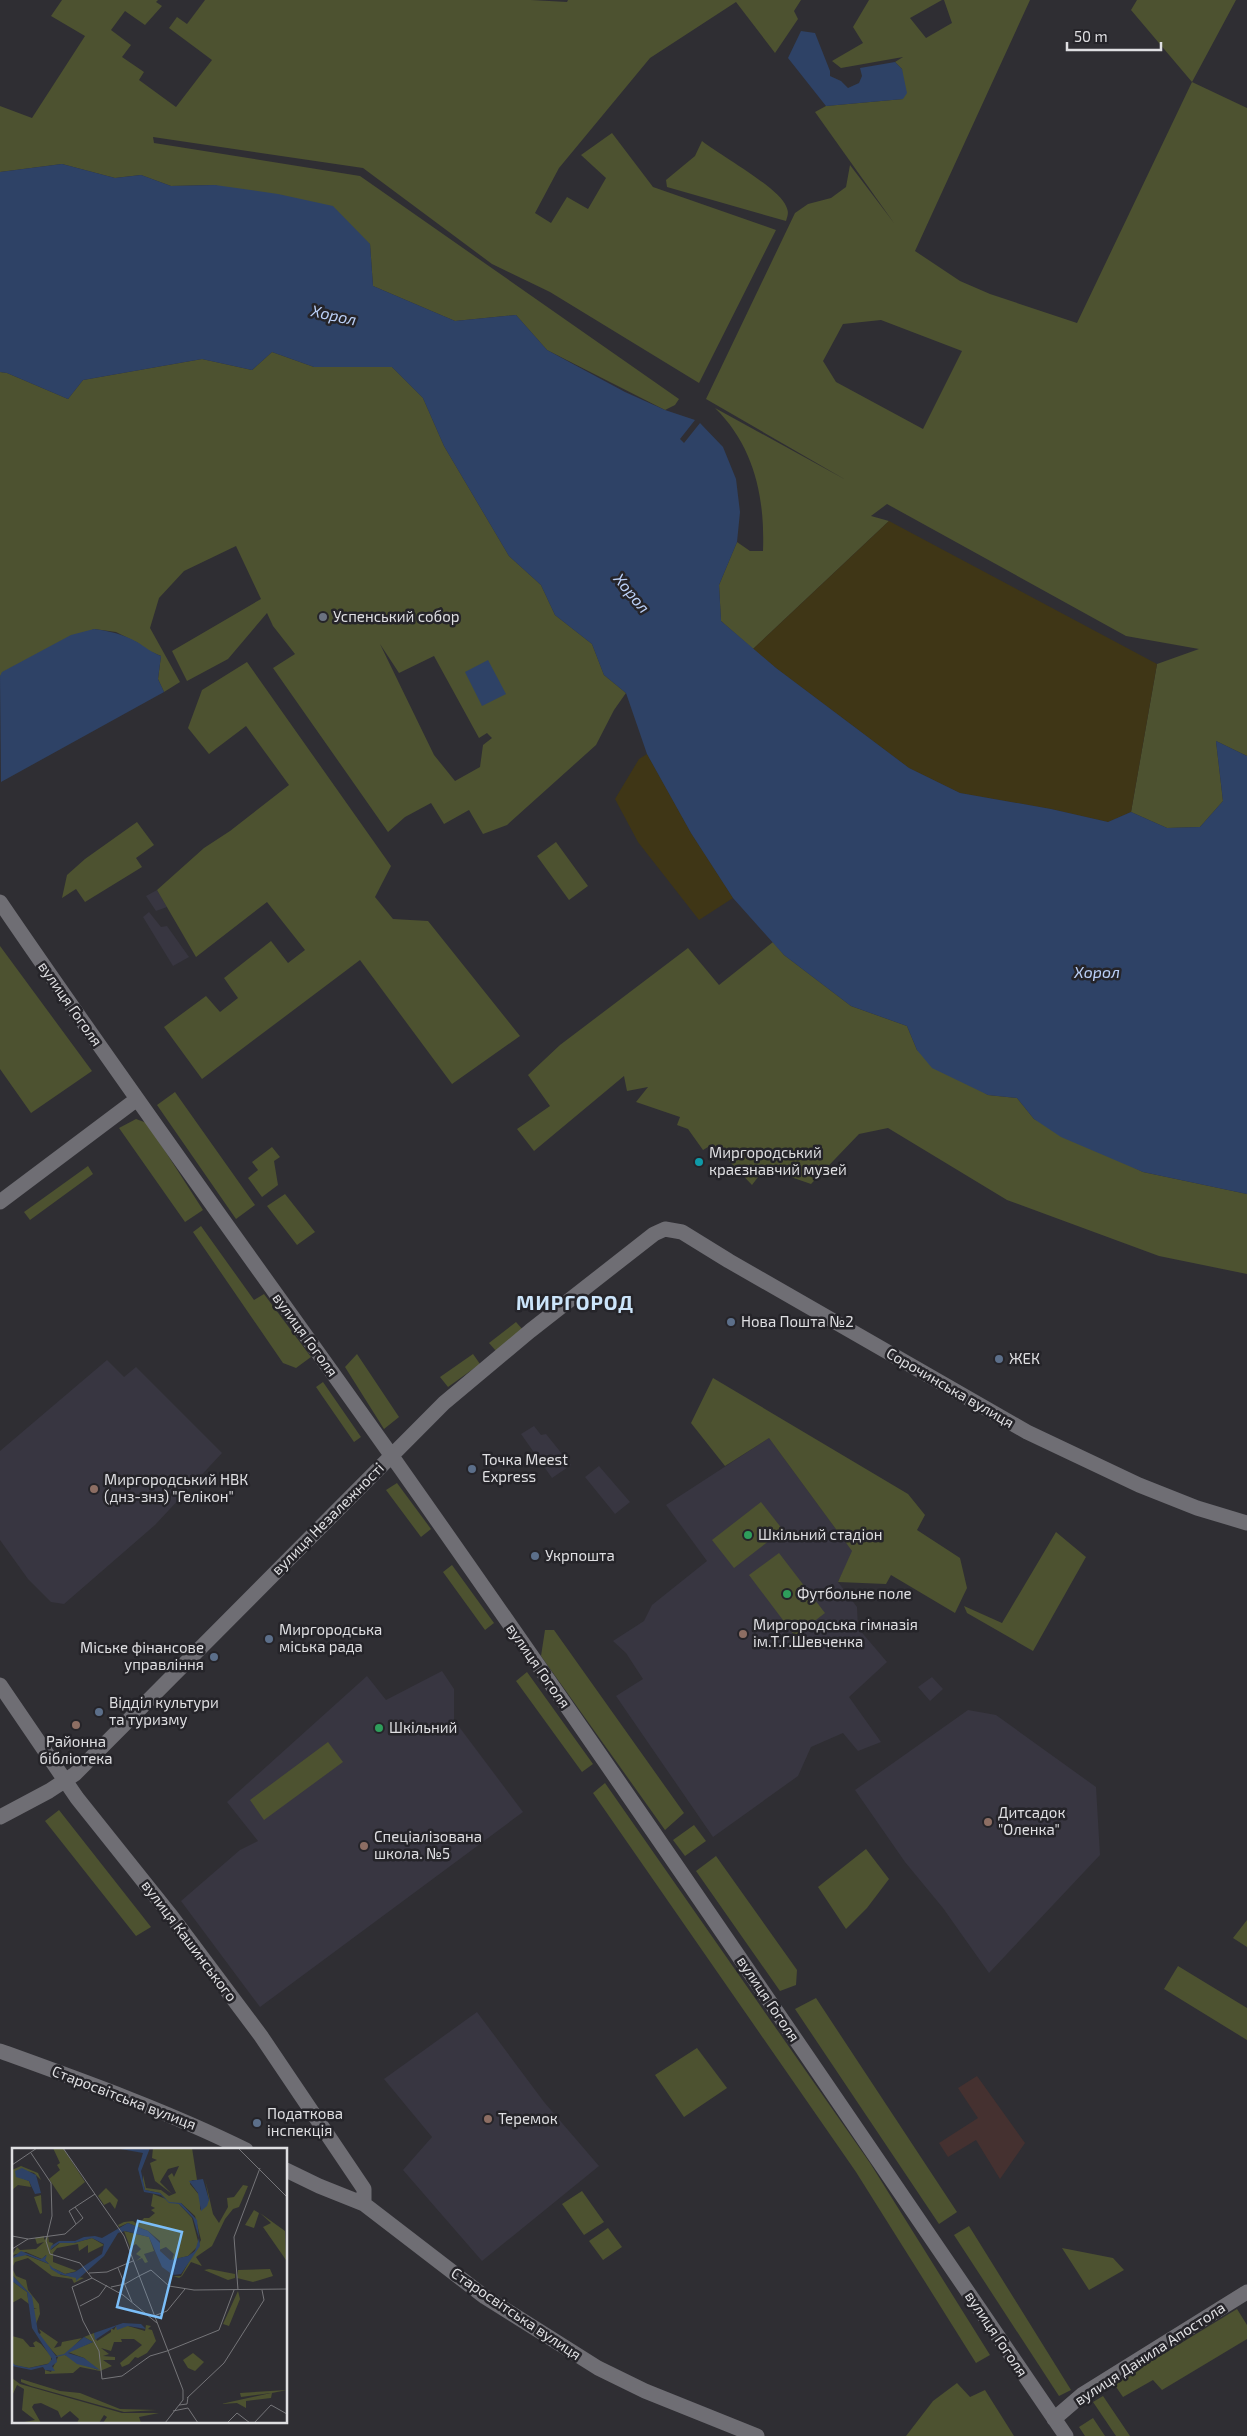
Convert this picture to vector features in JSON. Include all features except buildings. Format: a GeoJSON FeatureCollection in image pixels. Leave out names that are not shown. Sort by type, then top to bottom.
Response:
{"type":"FeatureCollection","features":[{"type":"Feature","properties":{"kind":"street","name":"вулиця Гоголя"},"geometry":{"type":"LineString","coordinates":[[0,902],[616,1777],[1066,2436]]}},
{"type":"Feature","properties":{"kind":"street"},"geometry":{"type":"LineString","coordinates":[[0,1202],[137,1099]]}},
{"type":"Feature","properties":{"kind":"street","name":"вулиця Незалежності"},"geometry":{"type":"LineString","coordinates":[[0,1817],[75,1774],[444,1403],[530,1331],[654,1234],[665,1229]]}},
{"type":"Feature","properties":{"kind":"street","name":"Сорочинська вулиця"},"geometry":{"type":"LineString","coordinates":[[665,1229],[682,1232],[729,1261],[1027,1432],[1139,1485],[1197,1508],[1247,1523]]}},
{"type":"Feature","properties":{"kind":"street","name":"вулиця Кашинського"},"geometry":{"type":"LineString","coordinates":[[0,1685],[65,1781],[172,1917],[261,2036],[364,2188],[364,2204]]}},
{"type":"Feature","properties":{"kind":"street","name":"Старосвітська вулиця"},"geometry":{"type":"LineString","coordinates":[[0,2052],[83,2081],[183,2120],[242,2148]]}},
{"type":"Feature","properties":{"kind":"street","name":"Старосвітська вулиця"},"geometry":{"type":"LineString","coordinates":[[288,2171],[364,2204],[485,2297],[598,2368],[645,2391],[758,2436]]}},
{"type":"Feature","properties":{"kind":"street","name":"вулиця Данила Апостола"},"geometry":{"type":"LineString","coordinates":[[1054,2419],[1083,2394],[1247,2292]]}},
{"type":"Feature","properties":{"kind":"shaded area"},"geometry":{"type":"Polygon","coordinates":[[[157,890],[167,907],[156,911],[146,896],[157,890]]]}},
{"type":"Feature","properties":{"kind":"shaded area"},"geometry":{"type":"Polygon","coordinates":[[[149,912],[161,927],[167,926],[189,957],[173,966],[143,917],[149,912]]]}},
{"type":"Feature","properties":{"kind":"shaded area","name":"Миргородський НВК (днз-знз) \"Гелікон\""},"geometry":{"type":"Polygon","coordinates":[[[107,1360],[124,1377],[136,1367],[222,1453],[155,1525],[64,1604],[51,1602],[28,1579],[0,1540],[0,1451],[107,1360]]]}},
{"type":"Feature","properties":{"kind":"shaded area"},"geometry":{"type":"Polygon","coordinates":[[[534,1426],[541,1435],[546,1434],[571,1465],[552,1478],[521,1434],[534,1426]]]}},
{"type":"Feature","properties":{"kind":"shaded area","name":"Миргородська гімназія ім.Т.Г.Шевченка"},"geometry":{"type":"Polygon","coordinates":[[[769,1438],[853,1552],[838,1582],[857,1607],[858,1628],[887,1662],[849,1697],[881,1742],[858,1751],[843,1733],[811,1747],[798,1776],[713,1837],[616,1696],[643,1679],[626,1653],[613,1641],[644,1621],[652,1605],[707,1561],[666,1505],[769,1438]]]}},
{"type":"Feature","properties":{"kind":"shaded area"},"geometry":{"type":"Polygon","coordinates":[[[599,1466],[630,1502],[615,1514],[585,1477],[599,1466]]]}},
{"type":"Feature","properties":{"kind":"shaded area","name":"Спеціалізована школа. №5"},"geometry":{"type":"Polygon","coordinates":[[[442,1671],[454,1689],[454,1720],[523,1812],[260,2007],[181,1901],[240,1850],[258,1841],[227,1802],[367,1676],[386,1700],[442,1671]]]}},
{"type":"Feature","properties":{"kind":"shaded area"},"geometry":{"type":"Polygon","coordinates":[[[932,1677],[943,1689],[930,1701],[918,1687],[932,1677]]]}},
{"type":"Feature","properties":{"kind":"shaded area","name":"Дитсадок \"Оленка\""},"geometry":{"type":"Polygon","coordinates":[[[968,1710],[996,1715],[1096,1787],[1100,1855],[989,1973],[943,1908],[905,1862],[855,1790],[968,1710]]]}},
{"type":"Feature","properties":{"kind":"shaded area","name":"Теремок"},"geometry":{"type":"Polygon","coordinates":[[[477,2012],[544,2102],[599,2166],[482,2261],[403,2170],[432,2137],[384,2079],[477,2012]]]}},
{"type":"Feature","properties":{"kind":"shaded area"},"geometry":{"type":"Polygon","coordinates":[[[977,2076],[1025,2143],[1000,2179],[976,2140],[948,2157],[939,2143],[978,2118],[958,2088],[977,2076]]]}},
{"type":"Feature","properties":{"kind":"green space"},"geometry":{"type":"Polygon","coordinates":[[[62,0],[158,0],[156,2],[162,6],[145,25],[125,11],[111,30],[131,45],[122,57],[144,72],[139,80],[176,107],[212,60],[169,28],[177,17],[187,24],[205,0],[531,0],[567,2],[568,0],[801,0],[794,11],[798,19],[775,53],[736,2],[650,58],[559,168],[535,213],[551,223],[567,197],[588,209],[606,178],[581,155],[612,133],[653,187],[776,230],[699,383],[550,292],[492,264],[363,168],[153,137],[154,143],[360,176],[679,399],[675,405],[665,410],[547,350],[516,315],[455,321],[373,286],[370,244],[215,185],[171,186],[141,175],[115,178],[62,164],[0,172],[0,106],[32,118],[85,36],[51,16],[62,0]]]}},
{"type":"Feature","properties":{"kind":"green space"},"geometry":{"type":"Polygon","coordinates":[[[869,0],[942,0],[910,18],[926,38],[952,23],[944,0],[1030,0],[915,251],[960,281],[990,294],[1077,323],[1192,82],[1247,108],[1247,756],[1216,741],[1223,801],[1200,827],[1167,828],[1131,812],[1157,664],[1199,649],[1126,636],[887,504],[871,516],[889,521],[753,649],[721,621],[719,585],[737,542],[750,551],[763,551],[763,531],[759,492],[748,456],[728,423],[715,408],[846,480],[706,399],[795,213],[808,204],[831,198],[846,187],[850,165],[894,223],[815,112],[826,106],[903,99],[902,69],[895,62],[903,57],[841,68],[832,61],[863,43],[853,27],[869,0]],[[881,320],[843,324],[823,361],[836,382],[923,429],[962,351],[881,320]]]}},
{"type":"Feature","properties":{"kind":"green space"},"geometry":{"type":"Polygon","coordinates":[[[1137,0],[1236,0],[1192,82],[1131,10],[1137,0]]]}},
{"type":"Feature","properties":{"kind":"green space"},"geometry":{"type":"Polygon","coordinates":[[[702,141],[761,181],[781,198],[788,210],[786,221],[667,187],[666,180],[695,156],[702,141]]]}},
{"type":"Feature","properties":{"kind":"green space"},"geometry":{"type":"Polygon","coordinates":[[[272,352],[314,367],[392,367],[423,398],[444,446],[509,556],[541,585],[555,615],[592,644],[604,675],[626,693],[614,710],[596,745],[507,825],[483,834],[469,810],[444,824],[431,803],[405,817],[388,832],[273,668],[295,654],[273,626],[267,613],[228,659],[187,681],[172,651],[261,599],[236,546],[184,571],[159,598],[150,628],[180,682],[164,692],[158,679],[161,656],[116,632],[94,629],[0,676],[0,372],[7,373],[68,399],[83,380],[202,359],[252,370],[272,352]],[[380,644],[434,755],[455,781],[480,767],[483,745],[492,738],[487,733],[479,738],[434,656],[399,673],[380,644]]]}},
{"type":"Feature","properties":{"kind":"green space"},"geometry":{"type":"Polygon","coordinates":[[[247,662],[391,866],[375,897],[393,919],[428,921],[520,1036],[452,1084],[360,960],[202,1079],[164,1027],[206,996],[220,1012],[238,998],[224,978],[271,941],[288,963],[305,950],[267,902],[196,957],[157,890],[204,848],[230,831],[289,785],[246,726],[209,754],[188,728],[202,690],[247,662]]]}},
{"type":"Feature","properties":{"kind":"green space"},"geometry":{"type":"Polygon","coordinates":[[[137,822],[154,845],[136,858],[142,867],[85,902],[76,889],[62,898],[67,875],[85,859],[137,822]]]}},
{"type":"Feature","properties":{"kind":"green space"},"geometry":{"type":"Polygon","coordinates":[[[556,842],[588,886],[569,900],[537,856],[556,842]]]}},
{"type":"Feature","properties":{"kind":"green space"},"geometry":{"type":"Polygon","coordinates":[[[773,942],[784,955],[851,1006],[907,1026],[917,1050],[988,1095],[1017,1098],[1034,1119],[1143,1172],[1247,1194],[1247,1274],[1159,1256],[1007,1200],[888,1128],[859,1134],[811,1184],[765,1168],[752,1185],[713,1144],[703,1150],[688,1129],[677,1125],[680,1117],[636,1102],[648,1087],[627,1091],[624,1076],[534,1151],[517,1129],[550,1106],[528,1075],[560,1045],[688,948],[719,985],[773,942]]]}},
{"type":"Feature","properties":{"kind":"green space"},"geometry":{"type":"Polygon","coordinates":[[[0,946],[92,1071],[31,1113],[0,1069],[0,946]]]}},
{"type":"Feature","properties":{"kind":"green space"},"geometry":{"type":"Polygon","coordinates":[[[175,1092],[255,1205],[236,1219],[157,1105],[175,1092]]]}},
{"type":"Feature","properties":{"kind":"green space"},"geometry":{"type":"Polygon","coordinates":[[[136,1119],[147,1123],[203,1210],[185,1222],[119,1128],[136,1119]]]}},
{"type":"Feature","properties":{"kind":"green space"},"geometry":{"type":"Polygon","coordinates":[[[272,1147],[280,1157],[274,1161],[278,1185],[262,1197],[248,1178],[258,1170],[252,1162],[272,1147]]]}},
{"type":"Feature","properties":{"kind":"green space"},"geometry":{"type":"Polygon","coordinates":[[[88,1166],[93,1174],[30,1220],[24,1212],[88,1166]]]}},
{"type":"Feature","properties":{"kind":"green space"},"geometry":{"type":"Polygon","coordinates":[[[285,1194],[315,1232],[297,1245],[267,1206],[285,1194]]]}},
{"type":"Feature","properties":{"kind":"green space"},"geometry":{"type":"Polygon","coordinates":[[[201,1226],[254,1300],[264,1294],[311,1357],[296,1368],[283,1363],[193,1232],[201,1226]]]}},
{"type":"Feature","properties":{"kind":"green space"},"geometry":{"type":"Polygon","coordinates":[[[516,1322],[523,1330],[496,1351],[489,1343],[516,1322]]]}},
{"type":"Feature","properties":{"kind":"green space"},"geometry":{"type":"Polygon","coordinates":[[[357,1354],[399,1417],[384,1429],[345,1367],[357,1354]]]}},
{"type":"Feature","properties":{"kind":"green space"},"geometry":{"type":"Polygon","coordinates":[[[473,1354],[480,1364],[448,1387],[440,1377],[473,1354]]]}},
{"type":"Feature","properties":{"kind":"green space"},"geometry":{"type":"Polygon","coordinates":[[[713,1378],[908,1494],[925,1515],[917,1530],[960,1558],[967,1588],[955,1613],[891,1575],[886,1584],[838,1582],[852,1551],[769,1438],[725,1466],[691,1423],[713,1378]]]}},
{"type":"Feature","properties":{"kind":"green space"},"geometry":{"type":"Polygon","coordinates":[[[323,1382],[361,1437],[354,1442],[316,1387],[323,1382]]]}},
{"type":"Feature","properties":{"kind":"green space"},"geometry":{"type":"Polygon","coordinates":[[[397,1483],[431,1529],[421,1537],[386,1490],[397,1483]]]}},
{"type":"Feature","properties":{"kind":"green space","name":"Шкільний стадіон"},"geometry":{"type":"Polygon","coordinates":[[[761,1502],[783,1530],[734,1568],[712,1540],[761,1502]]]}},
{"type":"Feature","properties":{"kind":"green space"},"geometry":{"type":"Polygon","coordinates":[[[1056,1532],[1086,1557],[1033,1651],[967,1613],[964,1606],[1002,1623],[1056,1532]]]}},
{"type":"Feature","properties":{"kind":"green space","name":"Футбольне поле"},"geometry":{"type":"Polygon","coordinates":[[[779,1553],[825,1613],[795,1636],[749,1575],[779,1553]]]}},
{"type":"Feature","properties":{"kind":"green space"},"geometry":{"type":"Polygon","coordinates":[[[452,1565],[494,1623],[485,1630],[443,1572],[452,1565]]]}},
{"type":"Feature","properties":{"kind":"green space"},"geometry":{"type":"Polygon","coordinates":[[[545,1630],[554,1630],[684,1813],[665,1830],[541,1656],[545,1630]]]}},
{"type":"Feature","properties":{"kind":"green space"},"geometry":{"type":"Polygon","coordinates":[[[527,1672],[593,1764],[582,1772],[516,1681],[527,1672]]]}},
{"type":"Feature","properties":{"kind":"green space"},"geometry":{"type":"Polygon","coordinates":[[[328,1742],[343,1762],[264,1820],[250,1800],[328,1742]]]}},
{"type":"Feature","properties":{"kind":"green space"},"geometry":{"type":"Polygon","coordinates":[[[605,1783],[870,2163],[990,2355],[976,2363],[856,2172],[593,1793],[605,1783]]]}},
{"type":"Feature","properties":{"kind":"green space"},"geometry":{"type":"Polygon","coordinates":[[[59,1810],[151,1927],[136,1936],[45,1821],[59,1810]]]}},
{"type":"Feature","properties":{"kind":"green space"},"geometry":{"type":"Polygon","coordinates":[[[694,1825],[706,1841],[685,1856],[673,1840],[694,1825]]]}},
{"type":"Feature","properties":{"kind":"green space"},"geometry":{"type":"Polygon","coordinates":[[[866,1849],[889,1879],[867,1908],[846,1929],[818,1887],[866,1849]]]}},
{"type":"Feature","properties":{"kind":"green space"},"geometry":{"type":"Polygon","coordinates":[[[716,1856],[797,1970],[796,1985],[780,1991],[696,1871],[716,1856]]]}},
{"type":"Feature","properties":{"kind":"green space"},"geometry":{"type":"Polygon","coordinates":[[[1247,1920],[1247,1947],[1233,1938],[1247,1920]]]}},
{"type":"Feature","properties":{"kind":"green space"},"geometry":{"type":"Polygon","coordinates":[[[1178,1966],[1247,2008],[1247,2040],[1164,1989],[1178,1966]]]}},
{"type":"Feature","properties":{"kind":"green space"},"geometry":{"type":"Polygon","coordinates":[[[816,1998],[957,2212],[939,2224],[795,2009],[816,1998]]]}},
{"type":"Feature","properties":{"kind":"green space"},"geometry":{"type":"Polygon","coordinates":[[[697,2048],[727,2088],[684,2117],[655,2075],[697,2048]]]}},
{"type":"Feature","properties":{"kind":"green space"},"geometry":{"type":"Polygon","coordinates":[[[582,2191],[604,2222],[584,2235],[562,2204],[582,2191]]]}},
{"type":"Feature","properties":{"kind":"green space"},"geometry":{"type":"Polygon","coordinates":[[[969,2226],[1071,2390],[1059,2396],[954,2235],[969,2226]]]}},
{"type":"Feature","properties":{"kind":"green space"},"geometry":{"type":"Polygon","coordinates":[[[608,2228],[622,2247],[603,2260],[589,2241],[608,2228]]]}},
{"type":"Feature","properties":{"kind":"green space"},"geometry":{"type":"Polygon","coordinates":[[[1062,2248],[1113,2258],[1124,2270],[1089,2290],[1062,2248]]]}},
{"type":"Feature","properties":{"kind":"green space"},"geometry":{"type":"Polygon","coordinates":[[[1237,2309],[1247,2325],[1247,2339],[1162,2390],[1153,2380],[1123,2397],[1114,2384],[1237,2309]]]}},
{"type":"Feature","properties":{"kind":"green space"},"geometry":{"type":"Polygon","coordinates":[[[957,2383],[970,2397],[985,2390],[1014,2436],[906,2436],[933,2401],[957,2383]]]}},
{"type":"Feature","properties":{"kind":"green space"},"geometry":{"type":"Polygon","coordinates":[[[1103,2396],[1130,2436],[1116,2436],[1093,2402],[1103,2396]]]}},
{"type":"Feature","properties":{"kind":"green space"},"geometry":{"type":"Polygon","coordinates":[[[1093,2418],[1105,2436],[1085,2436],[1079,2427],[1093,2418]]]}},
{"type":"Feature","properties":{"kind":"sand"},"geometry":{"type":"Polygon","coordinates":[[[889,521],[1157,664],[1131,812],[1108,822],[1051,809],[960,793],[909,768],[753,649],[889,521]]]}},
{"type":"Feature","properties":{"kind":"sand"},"geometry":{"type":"Polygon","coordinates":[[[647,754],[691,833],[733,898],[699,920],[638,842],[615,799],[639,759],[647,754]]]}},
{"type":"Feature","properties":{"kind":"water"},"geometry":{"type":"Polygon","coordinates":[[[801,31],[815,33],[830,71],[830,76],[841,81],[848,88],[859,83],[862,76],[860,68],[895,62],[902,69],[907,93],[903,99],[826,106],[788,58],[801,31]]]}},
{"type":"Feature","properties":{"kind":"water","name":"Хорол"},"geometry":{"type":"Polygon","coordinates":[[[62,164],[115,178],[141,175],[171,186],[215,185],[278,194],[333,206],[370,244],[373,286],[455,321],[516,315],[547,350],[625,392],[665,410],[695,420],[680,439],[684,443],[700,423],[723,447],[736,479],[740,512],[737,542],[719,585],[721,621],[776,668],[909,768],[960,793],[1051,809],[1108,822],[1131,812],[1167,828],[1200,827],[1223,801],[1216,741],[1247,756],[1247,1194],[1143,1172],[1061,1137],[1034,1119],[1017,1098],[988,1095],[932,1068],[917,1050],[907,1026],[851,1006],[784,955],[733,898],[691,833],[647,754],[626,693],[604,675],[592,644],[555,615],[541,585],[509,556],[444,446],[423,398],[392,367],[314,367],[272,352],[252,370],[202,359],[83,380],[68,399],[7,373],[0,372],[0,172],[62,164]]]}},
{"type":"Feature","properties":{"kind":"water"},"geometry":{"type":"Polygon","coordinates":[[[94,629],[126,637],[161,656],[158,679],[164,692],[1,782],[0,676],[2,672],[71,635],[94,629]]]}},
{"type":"Feature","properties":{"kind":"water"},"geometry":{"type":"Polygon","coordinates":[[[488,660],[506,694],[482,706],[465,672],[488,660]]]}},
{"type":"Feature","properties":{"kind":"place","name":"Успенський собор"},"geometry":{"type":"Point","coordinates":[323,617]}},
{"type":"Feature","properties":{"kind":"place","name":"Миргородський краєзнавчий музей"},"geometry":{"type":"Point","coordinates":[699,1162]}},
{"type":"Feature","properties":{"kind":"place","name":"Нова Пошта №2"},"geometry":{"type":"Point","coordinates":[731,1322]}},
{"type":"Feature","properties":{"kind":"place","name":"ЖЕК"},"geometry":{"type":"Point","coordinates":[999,1359]}},
{"type":"Feature","properties":{"kind":"place","name":"Точка Meest Express"},"geometry":{"type":"Point","coordinates":[472,1469]}},
{"type":"Feature","properties":{"kind":"place","name":"Миргородський НВК (днз-знз) \"Гелікон\""},"geometry":{"type":"Point","coordinates":[94,1489]}},
{"type":"Feature","properties":{"kind":"place","name":"Шкільний стадіон"},"geometry":{"type":"Point","coordinates":[748,1535]}},
{"type":"Feature","properties":{"kind":"place","name":"Укрпошта"},"geometry":{"type":"Point","coordinates":[535,1556]}},
{"type":"Feature","properties":{"kind":"place","name":"Футбольне поле"},"geometry":{"type":"Point","coordinates":[787,1594]}},
{"type":"Feature","properties":{"kind":"place","name":"Миргородська гімназія ім.Т.Г.Шевченка"},"geometry":{"type":"Point","coordinates":[743,1634]}},
{"type":"Feature","properties":{"kind":"place","name":"Миргородська міська рада"},"geometry":{"type":"Point","coordinates":[269,1639]}},
{"type":"Feature","properties":{"kind":"place","name":"Міське фінансове управління"},"geometry":{"type":"Point","coordinates":[214,1657]}},
{"type":"Feature","properties":{"kind":"place","name":"Відділ культури та туризму"},"geometry":{"type":"Point","coordinates":[99,1712]}},
{"type":"Feature","properties":{"kind":"place","name":"Районна бібліотека"},"geometry":{"type":"Point","coordinates":[76,1725]}},
{"type":"Feature","properties":{"kind":"place","name":"Шкільний"},"geometry":{"type":"Point","coordinates":[379,1728]}},
{"type":"Feature","properties":{"kind":"place","name":"Дитсадок \"Оленка\""},"geometry":{"type":"Point","coordinates":[988,1822]}},
{"type":"Feature","properties":{"kind":"place","name":"Спеціалізована школа. №5"},"geometry":{"type":"Point","coordinates":[364,1846]}},
{"type":"Feature","properties":{"kind":"place","name":"Теремок"},"geometry":{"type":"Point","coordinates":[488,2119]}},
{"type":"Feature","properties":{"kind":"place","name":"Податкова інспекція"},"geometry":{"type":"Point","coordinates":[257,2123]}},
{"type":"Feature","properties":{"kind":"district","name":"МИРГОРОД"},"geometry":{"type":"Point","coordinates":[575,1303]}}]}
